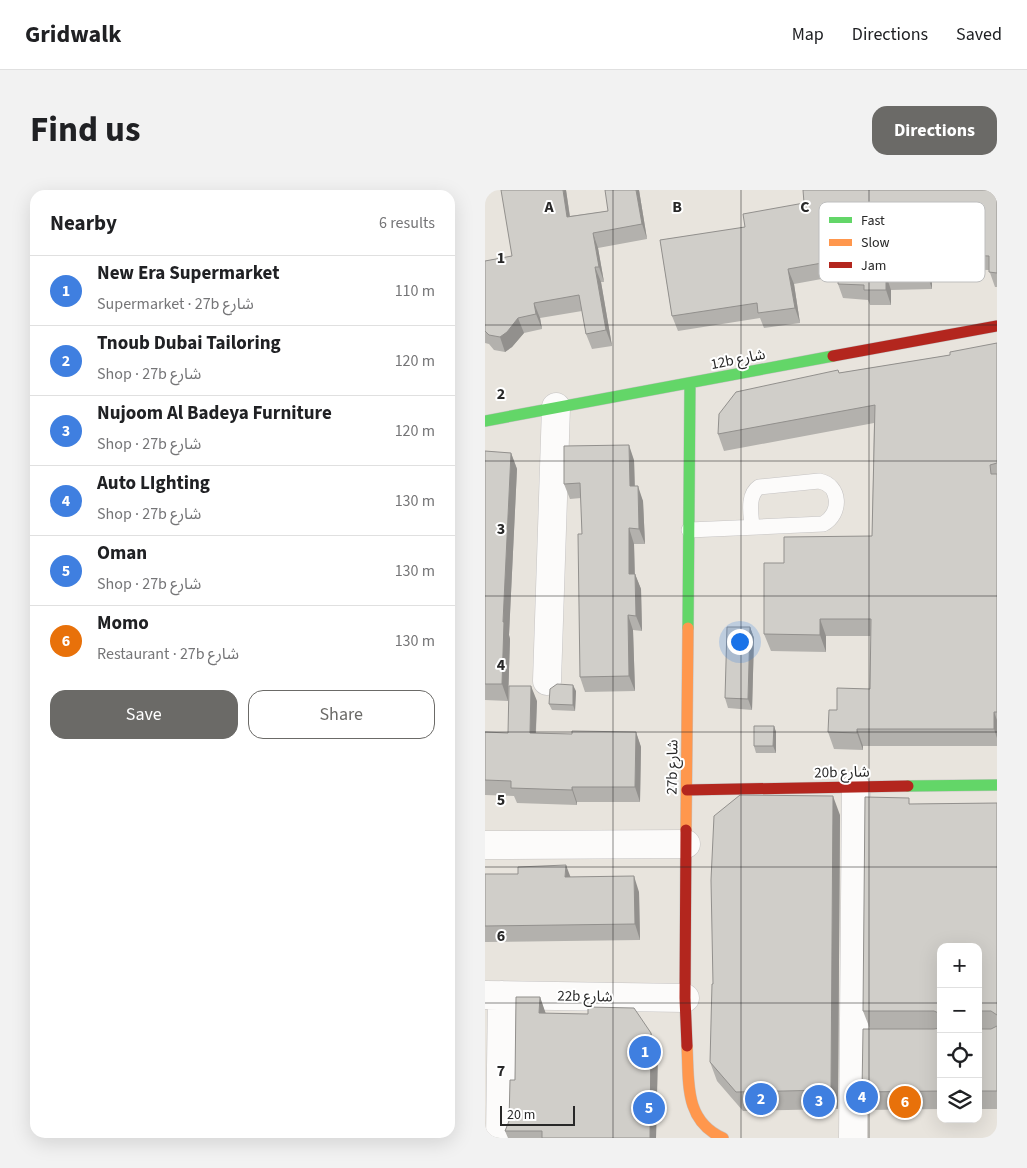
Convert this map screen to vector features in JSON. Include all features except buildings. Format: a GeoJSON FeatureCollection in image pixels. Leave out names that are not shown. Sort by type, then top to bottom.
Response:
{"type":"FeatureCollection","features":[{"type":"Feature","properties":{"kind":"street","name":"12b شارع"},"geometry":{"type":"LineString","coordinates":[[485,420],[997,326]]}},
{"type":"Feature","properties":{"kind":"street","name":"27b شارع"},"geometry":{"type":"LineString","coordinates":[[690,383],[685,998],[691,1102],[699,1120],[714,1134],[723,1138]]}},
{"type":"Feature","properties":{"kind":"street"},"geometry":{"type":"LineString","coordinates":[[547,681],[557,407]]}},
{"type":"Feature","properties":{"kind":"street","name":"20b شارع"},"geometry":{"type":"LineString","coordinates":[[687,790],[997,785]]}},
{"type":"Feature","properties":{"kind":"street"},"geometry":{"type":"LineString","coordinates":[[853,1138],[859,1038],[856,787]]}},
{"type":"Feature","properties":{"kind":"street"},"geometry":{"type":"LineString","coordinates":[[485,846],[686,844]]}},
{"type":"Feature","properties":{"kind":"street"},"geometry":{"type":"LineString","coordinates":[[494,995],[500,1138]]}},
{"type":"Feature","properties":{"kind":"street","name":"22b شارع"},"geometry":{"type":"LineString","coordinates":[[494,995],[685,998]]}},
{"type":"Feature","properties":{"kind":"lane"},"geometry":{"type":"LineString","coordinates":[[689,530],[823,524],[830,520],[836,509],[834,490],[825,482],[819,481],[759,487],[755,490],[751,499],[752,527]]}},
{"type":"Feature","properties":{"kind":"traffic: fast"},"geometry":{"type":"LineString","coordinates":[[485,421],[833,356]]}},
{"type":"Feature","properties":{"kind":"traffic: fast"},"geometry":{"type":"LineString","coordinates":[[688,628],[690,383]]}},
{"type":"Feature","properties":{"kind":"traffic: fast"},"geometry":{"type":"LineString","coordinates":[[908,786],[997,785]]}},
{"type":"Feature","properties":{"kind":"traffic: slow"},"geometry":{"type":"LineString","coordinates":[[686,830],[688,628]]}},
{"type":"Feature","properties":{"kind":"traffic: slow"},"geometry":{"type":"LineString","coordinates":[[687,1046],[689,1086],[695,1111],[701,1122],[710,1131],[723,1138]]}},
{"type":"Feature","properties":{"kind":"traffic: jam"},"geometry":{"type":"LineString","coordinates":[[833,356],[997,326]]}},
{"type":"Feature","properties":{"kind":"traffic: jam"},"geometry":{"type":"LineString","coordinates":[[687,790],[908,786]]}},
{"type":"Feature","properties":{"kind":"traffic: jam"},"geometry":{"type":"LineString","coordinates":[[686,830],[685,998],[687,1046]]}},
{"type":"Feature","properties":{"kind":"place","name":"New Era Supermarket"},"geometry":{"type":"Point","coordinates":[645,1052]}},
{"type":"Feature","properties":{"kind":"place","name":"Auto LIghting"},"geometry":{"type":"Point","coordinates":[862,1097]}},
{"type":"Feature","properties":{"kind":"place","name":"Tnoub Dubai Tailoring"},"geometry":{"type":"Point","coordinates":[761,1099]}},
{"type":"Feature","properties":{"kind":"place","name":"Nujoom Al Badeya Furniture"},"geometry":{"type":"Point","coordinates":[819,1101]}},
{"type":"Feature","properties":{"kind":"place","name":"Momo"},"geometry":{"type":"Point","coordinates":[905,1102]}},
{"type":"Feature","properties":{"kind":"place","name":"Oman"},"geometry":{"type":"Point","coordinates":[649,1108]}}]}
